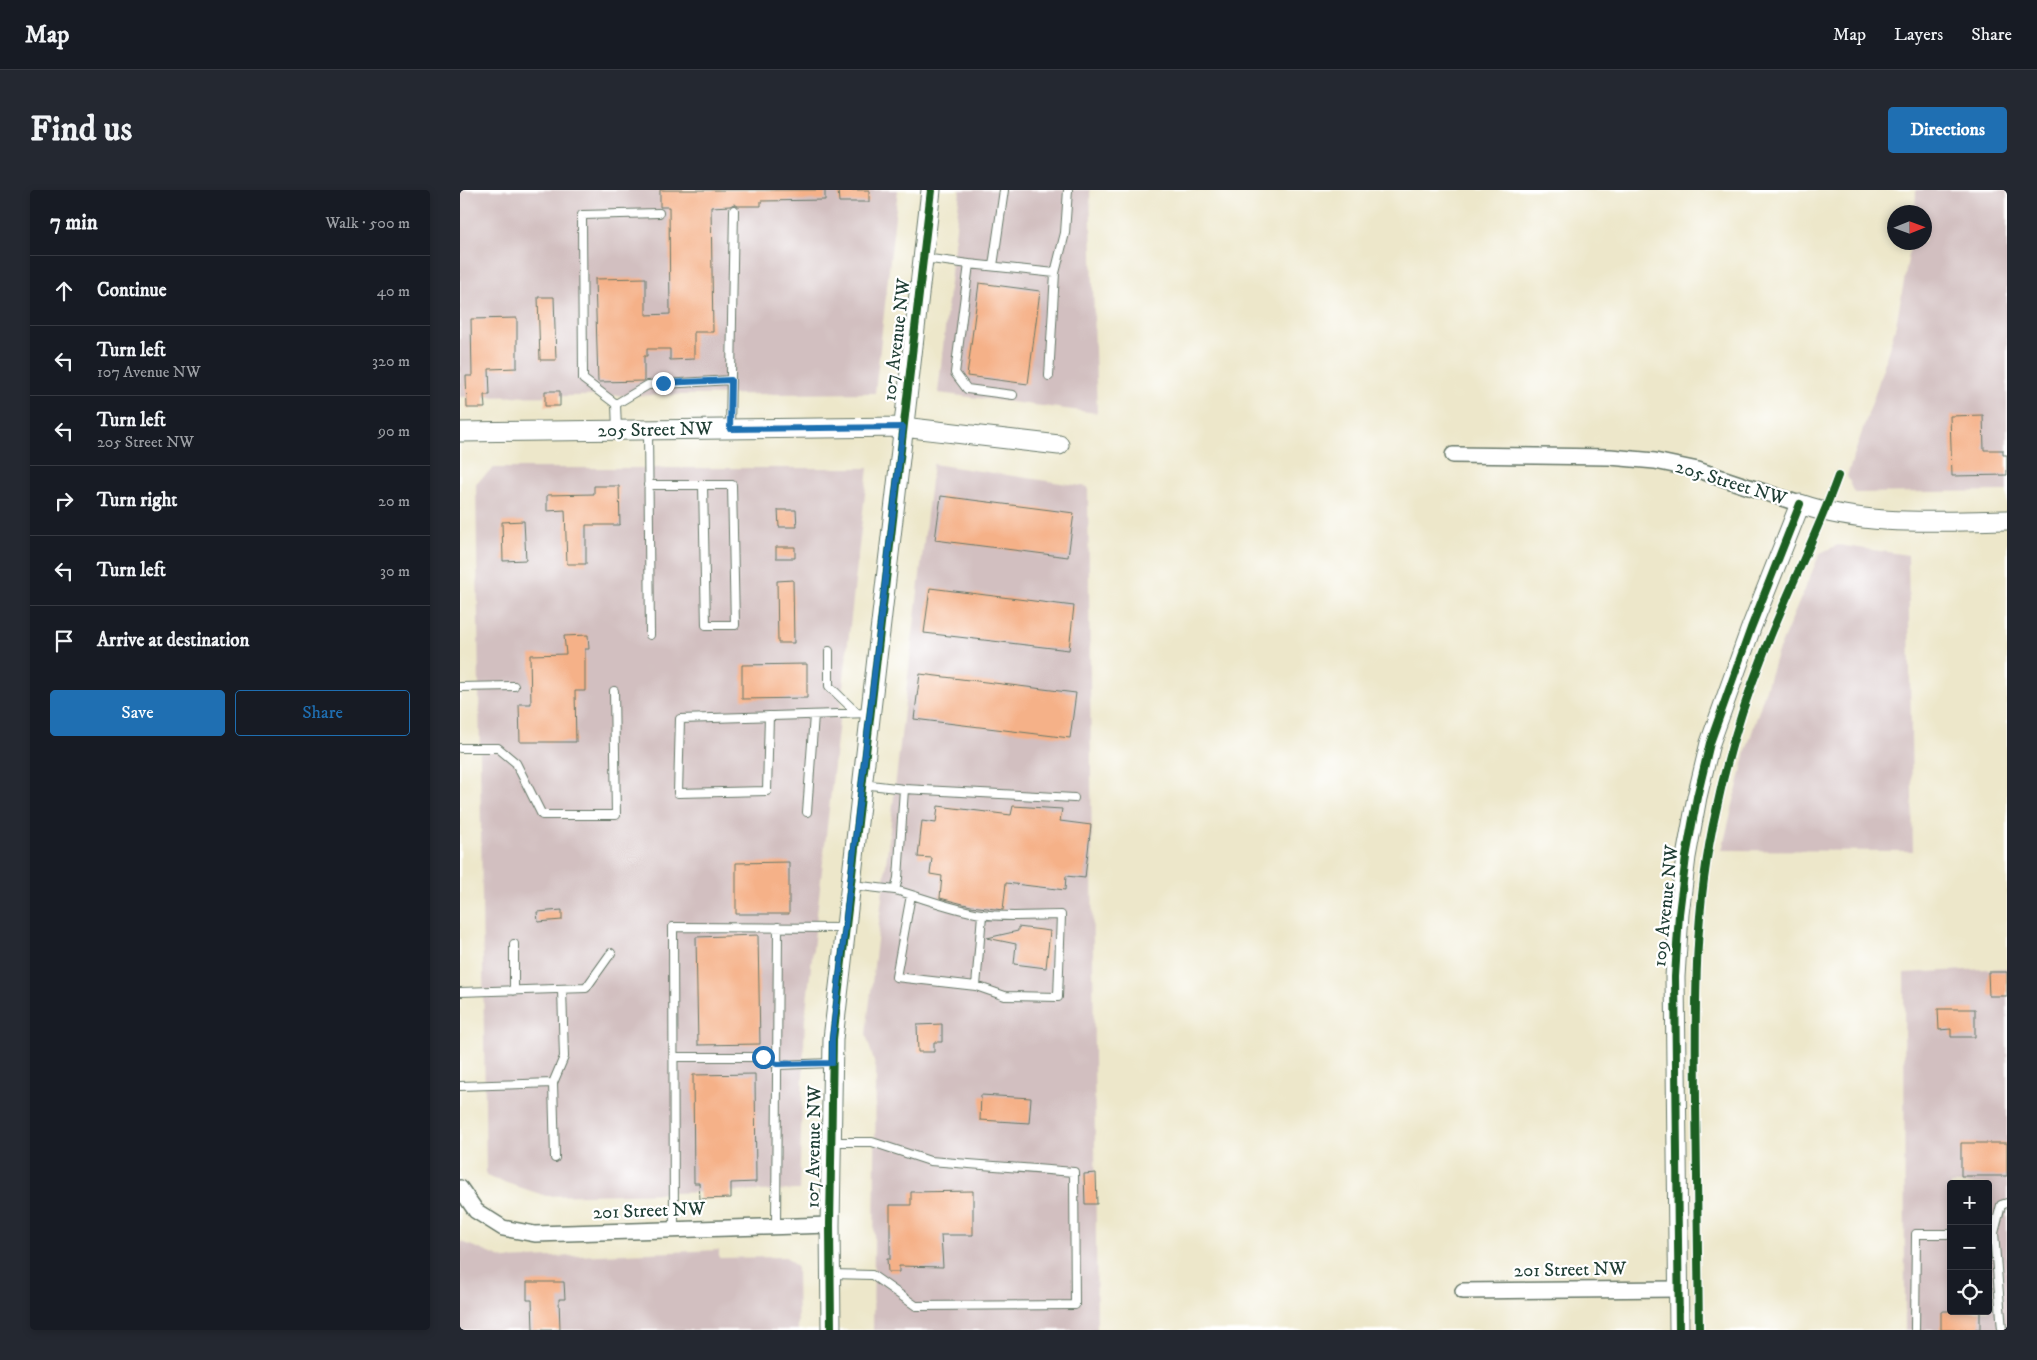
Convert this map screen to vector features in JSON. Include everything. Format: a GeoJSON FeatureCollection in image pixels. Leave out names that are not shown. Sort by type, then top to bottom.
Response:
{"type":"FeatureCollection","features":[{"type":"Feature","properties":{"kind":"street","name":"107 Avenue NW"},"geometry":{"type":"LineString","coordinates":[[831,1330],[830,1142],[832,1039],[862,784],[864,713],[903,427],[931,190]]}},
{"type":"Feature","properties":{"kind":"street","name":"205 Street NW"},"geometry":{"type":"LineString","coordinates":[[460,432],[903,427],[1059,445]]}},
{"type":"Feature","properties":{"kind":"street","name":"205 Street NW"},"geometry":{"type":"LineString","coordinates":[[1453,455],[1610,457],[1655,461],[1698,470],[1800,504],[1868,520],[2007,520]]}},
{"type":"Feature","properties":{"kind":"street","name":"109 Avenue NW"},"geometry":{"type":"LineString","coordinates":[[1679,1330],[1675,977],[1679,914],[1686,858],[1697,797],[1710,743],[1751,628],[1800,504]]}},
{"type":"Feature","properties":{"kind":"street","name":"201 Street NW"},"geometry":{"type":"LineString","coordinates":[[460,1188],[476,1210],[503,1228],[535,1234],[830,1225]]}},
{"type":"Feature","properties":{"kind":"street","name":"201 Street NW"},"geometry":{"type":"LineString","coordinates":[[1463,1291],[1678,1289]]}},
{"type":"Feature","properties":{"kind":"lane"},"geometry":{"type":"LineString","coordinates":[[993,266],[1004,190]]}},
{"type":"Feature","properties":{"kind":"lane"},"geometry":{"type":"LineString","coordinates":[[1049,376],[1055,273],[1065,233],[1068,190]]}},
{"type":"Feature","properties":{"kind":"lane"},"geometry":{"type":"LineString","coordinates":[[730,429],[734,210]]}},
{"type":"Feature","properties":{"kind":"lane"},"geometry":{"type":"LineString","coordinates":[[616,404],[583,379],[582,215],[659,213]]}},
{"type":"Feature","properties":{"kind":"lane"},"geometry":{"type":"LineString","coordinates":[[923,258],[1055,273]]}},
{"type":"Feature","properties":{"kind":"lane"},"geometry":{"type":"LineString","coordinates":[[969,264],[955,373],[967,389],[1013,395]]}},
{"type":"Feature","properties":{"kind":"lane"},"geometry":{"type":"LineString","coordinates":[[616,404],[648,385],[731,380]]}},
{"type":"Feature","properties":{"kind":"lane"},"geometry":{"type":"LineString","coordinates":[[616,404],[617,430]]}},
{"type":"Feature","properties":{"kind":"lane"},"geometry":{"type":"LineString","coordinates":[[648,430],[650,635]]}},
{"type":"Feature","properties":{"kind":"lane"},"geometry":{"type":"LineString","coordinates":[[648,485],[732,484],[734,625],[706,626],[703,485]]}},
{"type":"Feature","properties":{"kind":"lane"},"geometry":{"type":"LineString","coordinates":[[829,651],[829,686],[864,713]]}},
{"type":"Feature","properties":{"kind":"lane"},"geometry":{"type":"LineString","coordinates":[[460,688],[514,686]]}},
{"type":"Feature","properties":{"kind":"lane"},"geometry":{"type":"LineString","coordinates":[[460,748],[498,748],[516,763],[542,815],[616,816],[614,691]]}},
{"type":"Feature","properties":{"kind":"lane"},"geometry":{"type":"LineString","coordinates":[[769,716],[767,791],[678,793],[680,719],[769,716],[814,715],[864,713]]}},
{"type":"Feature","properties":{"kind":"lane"},"geometry":{"type":"LineString","coordinates":[[807,812],[814,715]]}},
{"type":"Feature","properties":{"kind":"lane"},"geometry":{"type":"LineString","coordinates":[[862,784],[904,789],[1074,798]]}},
{"type":"Feature","properties":{"kind":"lane"},"geometry":{"type":"LineString","coordinates":[[896,890],[904,789]]}},
{"type":"Feature","properties":{"kind":"lane"},"geometry":{"type":"LineString","coordinates":[[850,884],[896,890],[911,894],[938,904],[982,914],[1061,915],[1058,997],[1005,996],[976,986],[896,978],[911,894]]}},
{"type":"Feature","properties":{"kind":"lane"},"geometry":{"type":"LineString","coordinates":[[976,986],[982,914]]}},
{"type":"Feature","properties":{"kind":"lane"},"geometry":{"type":"LineString","coordinates":[[674,1230],[673,927],[845,928]]}},
{"type":"Feature","properties":{"kind":"lane"},"geometry":{"type":"LineString","coordinates":[[776,1227],[778,927]]}},
{"type":"Feature","properties":{"kind":"lane"},"geometry":{"type":"LineString","coordinates":[[514,944],[514,991]]}},
{"type":"Feature","properties":{"kind":"lane"},"geometry":{"type":"LineString","coordinates":[[460,992],[586,988],[610,953]]}},
{"type":"Feature","properties":{"kind":"lane"},"geometry":{"type":"LineString","coordinates":[[555,1158],[553,1083],[564,1057],[562,989]]}},
{"type":"Feature","properties":{"kind":"lane"},"geometry":{"type":"LineString","coordinates":[[674,1057],[763,1057],[777,1064],[832,1063]]}},
{"type":"Feature","properties":{"kind":"lane"},"geometry":{"type":"LineString","coordinates":[[460,1086],[553,1083]]}},
{"type":"Feature","properties":{"kind":"lane"},"geometry":{"type":"LineString","coordinates":[[830,1142],[872,1142],[930,1160],[1074,1172],[1075,1305],[916,1306],[872,1276],[830,1274]]}},
{"type":"Feature","properties":{"kind":"lane"},"geometry":{"type":"LineString","coordinates":[[1992,1230],[2001,1205],[2007,1202]]}},
{"type":"Feature","properties":{"kind":"lane"},"geometry":{"type":"LineString","coordinates":[[1915,1330],[1916,1234],[1947,1234]]}},
{"type":"Feature","properties":{"kind":"lane"},"geometry":{"type":"LineString","coordinates":[[1992,1242],[2002,1330]]}},
{"type":"Feature","properties":{"kind":"shaded area"},"geometry":{"type":"Polygon","coordinates":[[[460,190],[898,190],[875,393],[460,397],[460,190]]]}},
{"type":"Feature","properties":{"kind":"shaded area"},"geometry":{"type":"Polygon","coordinates":[[[960,190],[1090,190],[1097,413],[938,393],[960,190]]]}},
{"type":"Feature","properties":{"kind":"shaded area"},"geometry":{"type":"Polygon","coordinates":[[[1916,190],[2007,190],[2007,491],[1855,493],[1847,476],[1896,325],[1910,250],[1932,250],[1932,205],[1915,205],[1916,190]]]}},
{"type":"Feature","properties":{"kind":"shaded area"},"geometry":{"type":"Polygon","coordinates":[[[933,464],[1088,487],[1097,1330],[873,1330],[876,1069],[866,1034],[933,464]]]}},
{"type":"Feature","properties":{"kind":"shaded area"},"geometry":{"type":"Polygon","coordinates":[[[494,468],[868,468],[805,1019],[799,1190],[546,1196],[486,1176],[476,483],[494,468]]]}},
{"type":"Feature","properties":{"kind":"shaded area"},"geometry":{"type":"Polygon","coordinates":[[[1838,545],[1908,555],[1913,851],[1722,850],[1746,751],[1777,654],[1820,553],[1838,545]]]}},
{"type":"Feature","properties":{"kind":"shaded area"},"geometry":{"type":"Polygon","coordinates":[[[2007,968],[2007,1330],[1905,1330],[1904,973],[2007,968]]]}},
{"type":"Feature","properties":{"kind":"shaded area"},"geometry":{"type":"Polygon","coordinates":[[[460,1241],[504,1259],[719,1250],[719,1258],[786,1257],[797,1268],[798,1330],[460,1330],[460,1241]]]}},
{"type":"Feature","properties":{"kind":"building"},"geometry":{"type":"Polygon","coordinates":[[[660,190],[825,190],[825,200],[761,201],[761,206],[738,206],[734,204],[711,207],[713,332],[694,332],[694,359],[670,360],[670,349],[647,349],[647,356],[644,356],[644,381],[598,382],[595,279],[646,278],[646,315],[670,314],[669,207],[660,207],[660,190]]]}},
{"type":"Feature","properties":{"kind":"building"},"geometry":{"type":"Polygon","coordinates":[[[838,190],[869,190],[869,202],[839,202],[838,190]]]}},
{"type":"Feature","properties":{"kind":"building"},"geometry":{"type":"Polygon","coordinates":[[[979,283],[1040,291],[1028,384],[967,376],[979,283]]]}},
{"type":"Feature","properties":{"kind":"building"},"geometry":{"type":"Polygon","coordinates":[[[538,297],[554,297],[556,360],[540,360],[538,297]]]}},
{"type":"Feature","properties":{"kind":"building"},"geometry":{"type":"Polygon","coordinates":[[[517,318],[517,368],[489,369],[490,395],[484,395],[485,408],[467,408],[466,376],[472,376],[471,319],[517,318]]]}},
{"type":"Feature","properties":{"kind":"building"},"geometry":{"type":"Polygon","coordinates":[[[545,391],[560,391],[560,406],[545,406],[545,391]]]}},
{"type":"Feature","properties":{"kind":"building"},"geometry":{"type":"Polygon","coordinates":[[[1983,415],[1984,450],[2003,450],[2003,455],[2007,455],[2007,475],[1952,476],[1950,416],[1983,415]]]}},
{"type":"Feature","properties":{"kind":"building"},"geometry":{"type":"Polygon","coordinates":[[[594,486],[619,486],[620,525],[586,525],[586,564],[567,564],[565,510],[547,511],[547,495],[594,494],[594,486]]]}},
{"type":"Feature","properties":{"kind":"building"},"geometry":{"type":"Polygon","coordinates":[[[941,496],[1074,513],[1068,557],[935,540],[941,496]]]}},
{"type":"Feature","properties":{"kind":"building"},"geometry":{"type":"Polygon","coordinates":[[[778,510],[796,510],[797,527],[779,527],[778,510]]]}},
{"type":"Feature","properties":{"kind":"building"},"geometry":{"type":"Polygon","coordinates":[[[524,521],[526,560],[503,561],[502,522],[524,521]]]}},
{"type":"Feature","properties":{"kind":"building"},"geometry":{"type":"Polygon","coordinates":[[[776,547],[795,547],[795,558],[776,558],[776,547]]]}},
{"type":"Feature","properties":{"kind":"building"},"geometry":{"type":"Polygon","coordinates":[[[793,580],[794,643],[778,643],[777,581],[793,580]]]}},
{"type":"Feature","properties":{"kind":"building"},"geometry":{"type":"Polygon","coordinates":[[[930,588],[1074,606],[1069,650],[924,633],[930,588]]]}},
{"type":"Feature","properties":{"kind":"building"},"geometry":{"type":"Polygon","coordinates":[[[588,635],[589,649],[585,649],[585,691],[575,691],[576,742],[520,742],[519,704],[531,704],[530,655],[566,654],[564,636],[588,635]]]}},
{"type":"Feature","properties":{"kind":"building"},"geometry":{"type":"Polygon","coordinates":[[[807,664],[807,698],[742,699],[742,665],[807,664]]]}},
{"type":"Feature","properties":{"kind":"building"},"geometry":{"type":"Polygon","coordinates":[[[920,674],[1076,693],[1070,738],[914,719],[920,674]]]}},
{"type":"Feature","properties":{"kind":"building"},"geometry":{"type":"Polygon","coordinates":[[[938,806],[1011,815],[1013,806],[1062,809],[1060,821],[1091,825],[1085,878],[1066,876],[1065,890],[1006,883],[1003,910],[971,906],[940,898],[942,876],[930,874],[932,858],[918,857],[922,821],[936,823],[938,806]]]}},
{"type":"Feature","properties":{"kind":"building"},"geometry":{"type":"Polygon","coordinates":[[[789,862],[789,914],[736,914],[736,863],[789,862]]]}},
{"type":"Feature","properties":{"kind":"building"},"geometry":{"type":"Polygon","coordinates":[[[562,910],[562,920],[538,922],[537,912],[562,910]]]}},
{"type":"Feature","properties":{"kind":"building"},"geometry":{"type":"Polygon","coordinates":[[[1018,927],[1050,931],[1046,968],[1014,964],[1016,944],[987,938],[1018,931],[1018,927]]]}},
{"type":"Feature","properties":{"kind":"building"},"geometry":{"type":"Polygon","coordinates":[[[758,935],[760,1044],[698,1045],[696,937],[758,935]]]}},
{"type":"Feature","properties":{"kind":"building"},"geometry":{"type":"Polygon","coordinates":[[[1988,972],[2007,972],[2007,996],[1989,996],[1988,972]]]}},
{"type":"Feature","properties":{"kind":"building"},"geometry":{"type":"Polygon","coordinates":[[[1938,1009],[1975,1009],[1975,1037],[1951,1037],[1951,1029],[1939,1030],[1938,1009]]]}},
{"type":"Feature","properties":{"kind":"building"},"geometry":{"type":"Polygon","coordinates":[[[942,1024],[942,1042],[934,1042],[934,1052],[918,1052],[917,1025],[942,1024]]]}},
{"type":"Feature","properties":{"kind":"building"},"geometry":{"type":"Polygon","coordinates":[[[755,1074],[756,1182],[731,1183],[731,1198],[700,1199],[699,1183],[694,1183],[693,1075],[755,1074]]]}},
{"type":"Feature","properties":{"kind":"building"},"geometry":{"type":"Polygon","coordinates":[[[981,1095],[1031,1098],[1029,1123],[980,1120],[981,1095]]]}},
{"type":"Feature","properties":{"kind":"building"},"geometry":{"type":"Polygon","coordinates":[[[1961,1143],[2007,1143],[2007,1176],[1961,1176],[1961,1143]]]}},
{"type":"Feature","properties":{"kind":"building"},"geometry":{"type":"Polygon","coordinates":[[[1096,1173],[1097,1204],[1085,1204],[1084,1174],[1096,1173]]]}},
{"type":"Feature","properties":{"kind":"building"},"geometry":{"type":"Polygon","coordinates":[[[973,1191],[973,1235],[941,1235],[943,1267],[899,1266],[899,1272],[888,1272],[887,1259],[890,1259],[890,1205],[911,1205],[911,1192],[973,1191]]]}},
{"type":"Feature","properties":{"kind":"building"},"geometry":{"type":"Polygon","coordinates":[[[527,1282],[564,1282],[565,1299],[559,1299],[560,1330],[533,1330],[532,1300],[527,1300],[527,1282]]]}},
{"type":"Feature","properties":{"kind":"building"},"geometry":{"type":"Polygon","coordinates":[[[1947,1311],[1947,1315],[1980,1315],[1980,1330],[1941,1330],[1941,1312],[1947,1311]]]}},
{"type":"Feature","properties":{"kind":"cycle path"},"geometry":{"type":"LineString","coordinates":[[831,1330],[830,1225],[833,1039],[931,190]]}},
{"type":"Feature","properties":{"kind":"cycle path"},"geometry":{"type":"LineString","coordinates":[[1699,1330],[1696,991],[1703,883],[1716,811],[1736,732],[1772,632],[1838,476]]}},
{"type":"Feature","properties":{"kind":"cycle path"},"geometry":{"type":"LineString","coordinates":[[1679,1330],[1675,977],[1679,914],[1686,857],[1697,797],[1710,743],[1751,628],[1800,504]]}},
{"type":"Feature","properties":{"kind":"route"},"geometry":{"type":"LineString","coordinates":[[663,383],[731,380],[730,429],[903,427],[832,1039],[832,1063],[777,1064],[763,1057]]}}]}
